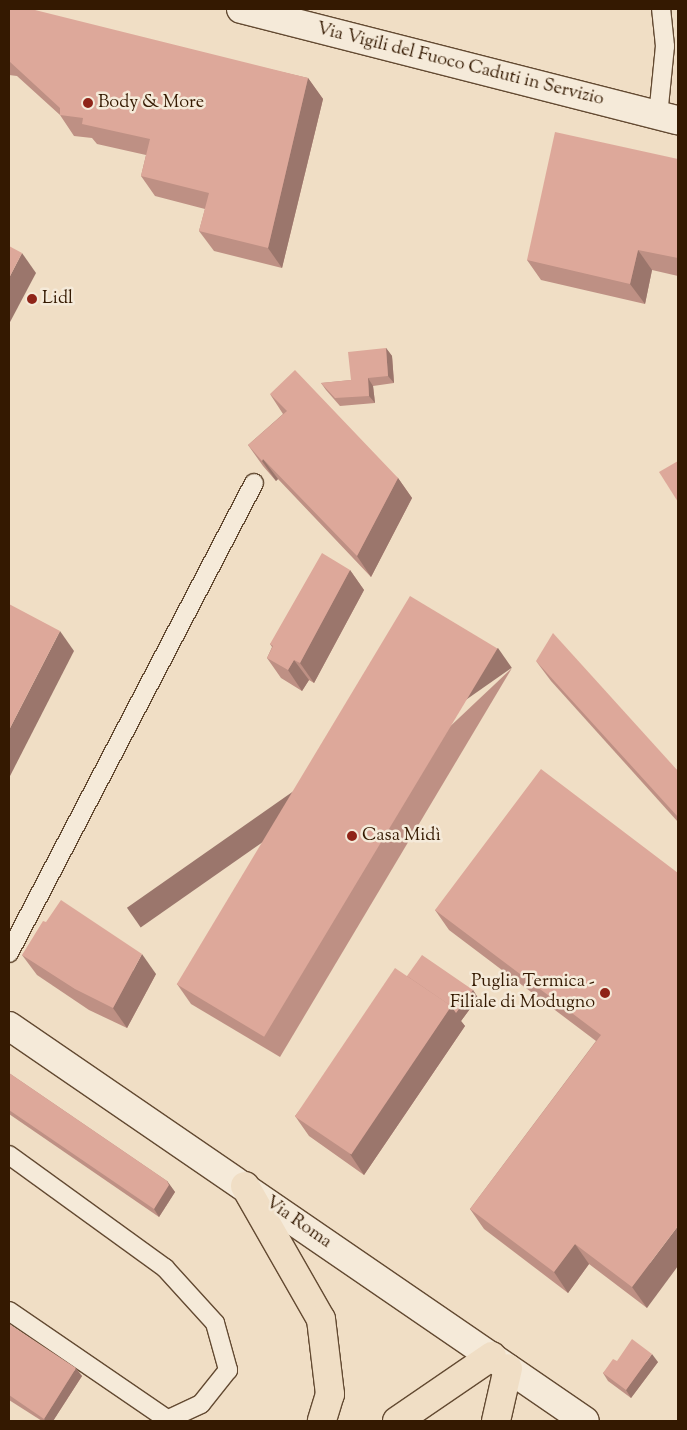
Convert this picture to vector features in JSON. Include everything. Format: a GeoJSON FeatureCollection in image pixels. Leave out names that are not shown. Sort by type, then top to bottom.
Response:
{"type":"FeatureCollection","features":[{"type":"Feature","properties":{"kind":"highway"},"geometry":{"type":"LineString","coordinates":[[245,1186],[321,1319],[330,1394],[322,1421]]}},
{"type":"Feature","properties":{"kind":"highway"},"geometry":{"type":"LineString","coordinates":[[397,1421],[500,1362]]}},
{"type":"Feature","properties":{"kind":"highway"},"geometry":{"type":"LineString","coordinates":[[496,1421],[500,1362]]}},
{"type":"Feature","properties":{"kind":"main road","name":"Via Vigili del Fuoco Caduti in Servizio"},"geometry":{"type":"LineString","coordinates":[[242,9],[668,118]]}},
{"type":"Feature","properties":{"kind":"main road","name":"Via Roma"},"geometry":{"type":"LineString","coordinates":[[9,1026],[245,1186],[585,1421]]}},
{"type":"Feature","properties":{"kind":"lane"},"geometry":{"type":"LineString","coordinates":[[661,9],[665,46],[668,118]]}},
{"type":"Feature","properties":{"kind":"lane"},"geometry":{"type":"LineString","coordinates":[[9,953],[254,483]]}},
{"type":"Feature","properties":{"kind":"lane"},"geometry":{"type":"LineString","coordinates":[[9,1155],[164,1268],[215,1323],[228,1370],[201,1404],[166,1420],[9,1311]]}},
{"type":"Feature","properties":{"kind":"building"},"geometry":{"type":"Polygon","coordinates":[[[9,9],[31,9],[308,78],[268,248],[199,231],[209,193],[141,176],[150,139],[82,124],[83,118],[60,115],[60,108],[9,61],[9,9]]]}},
{"type":"Feature","properties":{"kind":"building"},"geometry":{"type":"Polygon","coordinates":[[[555,132],[678,159],[678,258],[638,250],[630,284],[527,260],[555,132]]]}},
{"type":"Feature","properties":{"kind":"building"},"geometry":{"type":"Polygon","coordinates":[[[9,246],[22,253],[9,278],[9,246]]]}},
{"type":"Feature","properties":{"kind":"building"},"geometry":{"type":"Polygon","coordinates":[[[386,348],[388,376],[368,378],[369,396],[335,398],[321,383],[351,380],[348,352],[386,348]]]}},
{"type":"Feature","properties":{"kind":"building"},"geometry":{"type":"Polygon","coordinates":[[[295,370],[398,478],[357,556],[248,445],[287,411],[270,394],[295,370]]]}},
{"type":"Feature","properties":{"kind":"building"},"geometry":{"type":"Polygon","coordinates":[[[678,461],[678,502],[659,472],[678,461]]]}},
{"type":"Feature","properties":{"kind":"building"},"geometry":{"type":"Polygon","coordinates":[[[322,553],[350,570],[300,663],[294,660],[288,670],[267,658],[273,646],[270,644],[322,553]]]}},
{"type":"Feature","properties":{"kind":"building","name":"Casa Midì"},"geometry":{"type":"Polygon","coordinates":[[[410,596],[497,649],[264,1037],[177,984],[410,596]]]}},
{"type":"Feature","properties":{"kind":"building"},"geometry":{"type":"Polygon","coordinates":[[[9,604],[60,631],[9,730],[9,604]]]}},
{"type":"Feature","properties":{"kind":"building"},"geometry":{"type":"Polygon","coordinates":[[[553,633],[678,771],[678,817],[536,661],[553,633]]]}},
{"type":"Feature","properties":{"kind":"building","name":"Puglia Termica - Filiale di Modugno"},"geometry":{"type":"Polygon","coordinates":[[[541,769],[678,873],[678,1226],[632,1287],[575,1244],[554,1272],[470,1209],[601,1035],[435,910],[541,769]]]}},
{"type":"Feature","properties":{"kind":"building"},"geometry":{"type":"Polygon","coordinates":[[[61,900],[142,954],[113,1008],[75,989],[22,955],[43,921],[46,922],[61,900]]]}},
{"type":"Feature","properties":{"kind":"building"},"geometry":{"type":"Polygon","coordinates":[[[422,955],[473,990],[456,1013],[451,1006],[407,976],[422,955]]]}},
{"type":"Feature","properties":{"kind":"building"},"geometry":{"type":"Polygon","coordinates":[[[395,968],[451,1006],[351,1154],[295,1116],[395,968]]]}},
{"type":"Feature","properties":{"kind":"building"},"geometry":{"type":"Polygon","coordinates":[[[9,1073],[167,1181],[169,1185],[154,1209],[9,1110],[9,1073]]]}},
{"type":"Feature","properties":{"kind":"building"},"geometry":{"type":"Polygon","coordinates":[[[9,1324],[76,1368],[44,1419],[9,1395],[9,1324]]]}},
{"type":"Feature","properties":{"kind":"building"},"geometry":{"type":"Polygon","coordinates":[[[632,1339],[652,1354],[626,1390],[603,1373],[613,1359],[617,1361],[632,1339]]]}},
{"type":"Feature","properties":{"kind":"place","name":"Body & More"},"geometry":{"type":"Point","coordinates":[88,103]}},
{"type":"Feature","properties":{"kind":"place","name":"Lidl"},"geometry":{"type":"Point","coordinates":[32,299]}},
{"type":"Feature","properties":{"kind":"place","name":"Casa Midì"},"geometry":{"type":"Point","coordinates":[352,836]}},
{"type":"Feature","properties":{"kind":"place","name":"Puglia Termica - Filiale di Modugno"},"geometry":{"type":"Point","coordinates":[605,993]}}]}
